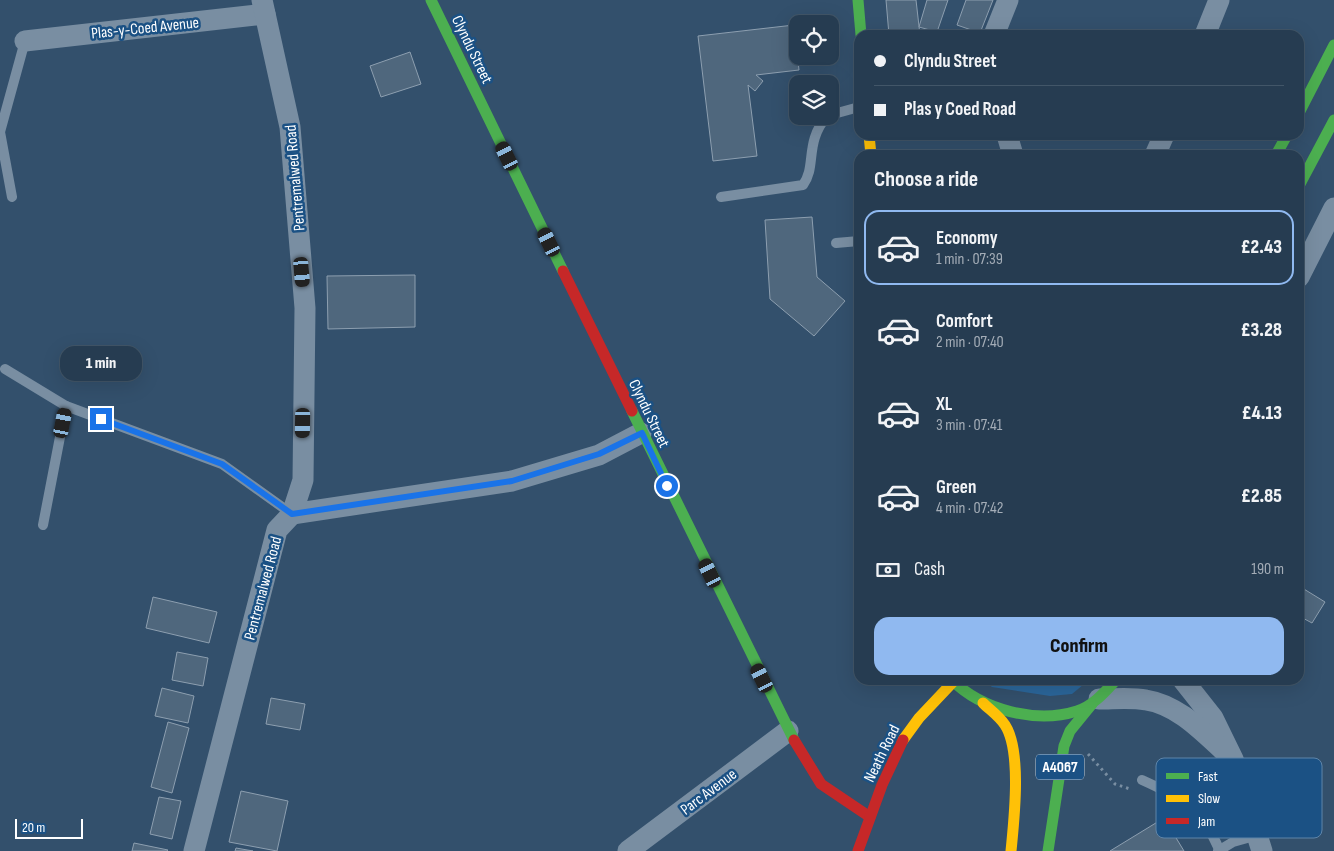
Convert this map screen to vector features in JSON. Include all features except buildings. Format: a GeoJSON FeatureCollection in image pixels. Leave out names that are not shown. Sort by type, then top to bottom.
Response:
{"type":"FeatureCollection","features":[{"type":"Feature","properties":{"kind":"main road","name":"Clyndu Street"},"geometry":{"type":"LineString","coordinates":[[432,0],[788,731],[820,784],[870,817]]}},
{"type":"Feature","properties":{"kind":"main road"},"geometry":{"type":"LineString","coordinates":[[858,0],[861,30]]}},
{"type":"Feature","properties":{"kind":"main road"},"geometry":{"type":"LineString","coordinates":[[1304,103],[1334,45]]}},
{"type":"Feature","properties":{"kind":"main road"},"geometry":{"type":"LineString","coordinates":[[1304,177],[1334,120]]}},
{"type":"Feature","properties":{"kind":"main road","name":"Neath Road"},"geometry":{"type":"LineString","coordinates":[[858,851],[896,756],[912,725],[949,685]]}},
{"type":"Feature","properties":{"kind":"main road"},"geometry":{"type":"LineString","coordinates":[[957,685],[968,695],[983,703],[1003,709],[1061,715],[1096,701],[1111,685]]}},
{"type":"Feature","properties":{"kind":"main road","name":"A4067"},"geometry":{"type":"LineString","coordinates":[[1048,851],[1064,746],[1070,732],[1096,701]]}},
{"type":"Feature","properties":{"kind":"main road","name":"A4067"},"geometry":{"type":"LineString","coordinates":[[983,703],[1006,726],[1013,755],[1014,795],[1011,851]]}},
{"type":"Feature","properties":{"kind":"street"},"geometry":{"type":"LineString","coordinates":[[996,30],[1008,0]]}},
{"type":"Feature","properties":{"kind":"street"},"geometry":{"type":"LineString","coordinates":[[1207,30],[1220,0]]}},
{"type":"Feature","properties":{"kind":"street","name":"Plas-y-Coed Avenue"},"geometry":{"type":"LineString","coordinates":[[25,41],[264,7]]}},
{"type":"Feature","properties":{"kind":"street","name":"Pentremalwed Road"},"geometry":{"type":"LineString","coordinates":[[194,851],[277,530],[292,514],[303,480],[304,308],[290,127],[264,7]]}},
{"type":"Feature","properties":{"kind":"street"},"geometry":{"type":"LineString","coordinates":[[1304,271],[1326,243],[1334,208]]}},
{"type":"Feature","properties":{"kind":"street"},"geometry":{"type":"LineString","coordinates":[[292,514],[512,481],[599,454],[642,433]]}},
{"type":"Feature","properties":{"kind":"street"},"geometry":{"type":"LineString","coordinates":[[1187,685],[1213,718],[1233,758]]}},
{"type":"Feature","properties":{"kind":"street"},"geometry":{"type":"LineString","coordinates":[[1096,701],[1144,699],[1162,704],[1181,714],[1232,758]]}},
{"type":"Feature","properties":{"kind":"street","name":"Parc Avenue"},"geometry":{"type":"LineString","coordinates":[[628,851],[788,731]]}},
{"type":"Feature","properties":{"kind":"lane"},"geometry":{"type":"LineString","coordinates":[[12,196],[0,132],[25,41]]}},
{"type":"Feature","properties":{"kind":"lane"},"geometry":{"type":"LineString","coordinates":[[839,113],[854,108]]}},
{"type":"Feature","properties":{"kind":"lane"},"geometry":{"type":"LineString","coordinates":[[721,197],[803,185],[809,177],[812,142],[820,125]]}},
{"type":"Feature","properties":{"kind":"lane"},"geometry":{"type":"LineString","coordinates":[[836,243],[854,241]]}},
{"type":"Feature","properties":{"kind":"lane"},"geometry":{"type":"LineString","coordinates":[[5,369],[66,406],[222,464],[292,514]]}},
{"type":"Feature","properties":{"kind":"lane"},"geometry":{"type":"LineString","coordinates":[[43,525],[66,406]]}},
{"type":"Feature","properties":{"kind":"lane"},"geometry":{"type":"LineString","coordinates":[[1142,780],[1156,786]]}},
{"type":"Feature","properties":{"kind":"lane"},"geometry":{"type":"LineString","coordinates":[[1212,838],[1218,850],[1233,842],[1260,843]]}},
{"type":"Feature","properties":{"kind":"path"},"geometry":{"type":"LineString","coordinates":[[1082,747],[1115,784],[1128,790],[1142,780]]}},
{"type":"Feature","properties":{"kind":"shaded area"},"geometry":{"type":"Polygon","coordinates":[[[989,685],[1083,685],[1072,694],[1050,696],[992,687],[989,685]]]}},
{"type":"Feature","properties":{"kind":"traffic: fast"},"geometry":{"type":"LineString","coordinates":[[431,0],[563,271]]}},
{"type":"Feature","properties":{"kind":"traffic: fast"},"geometry":{"type":"LineString","coordinates":[[858,0],[861,30]]}},
{"type":"Feature","properties":{"kind":"traffic: fast"},"geometry":{"type":"LineString","coordinates":[[1304,103],[1334,45]]}},
{"type":"Feature","properties":{"kind":"traffic: fast"},"geometry":{"type":"LineString","coordinates":[[1304,177],[1334,120]]}},
{"type":"Feature","properties":{"kind":"traffic: fast"},"geometry":{"type":"LineString","coordinates":[[1279,150],[1284,140]]}},
{"type":"Feature","properties":{"kind":"traffic: fast"},"geometry":{"type":"LineString","coordinates":[[632,411],[794,740]]}},
{"type":"Feature","properties":{"kind":"traffic: fast"},"geometry":{"type":"LineString","coordinates":[[958,685],[978,699],[1010,712],[1044,716],[1061,715],[1083,709],[1111,685]]}},
{"type":"Feature","properties":{"kind":"traffic: fast"},"geometry":{"type":"LineString","coordinates":[[1048,851],[1064,746],[1070,731],[1092,704]]}},
{"type":"Feature","properties":{"kind":"traffic: slow"},"geometry":{"type":"LineString","coordinates":[[870,140],[870,150]]}},
{"type":"Feature","properties":{"kind":"traffic: slow"},"geometry":{"type":"LineString","coordinates":[[903,740],[919,718],[950,685]]}},
{"type":"Feature","properties":{"kind":"traffic: slow"},"geometry":{"type":"LineString","coordinates":[[983,703],[1005,725],[1014,751],[1016,786],[1011,851]]}},
{"type":"Feature","properties":{"kind":"traffic: jam"},"geometry":{"type":"LineString","coordinates":[[563,271],[632,411]]}},
{"type":"Feature","properties":{"kind":"traffic: jam"},"geometry":{"type":"LineString","coordinates":[[794,740],[821,784],[870,817]]}},
{"type":"Feature","properties":{"kind":"traffic: jam"},"geometry":{"type":"LineString","coordinates":[[858,851],[882,785],[903,740]]}},
{"type":"Feature","properties":{"kind":"route"},"geometry":{"type":"LineString","coordinates":[[101,419],[222,464],[292,514],[512,481],[599,454],[642,433],[667,486]]}}]}
